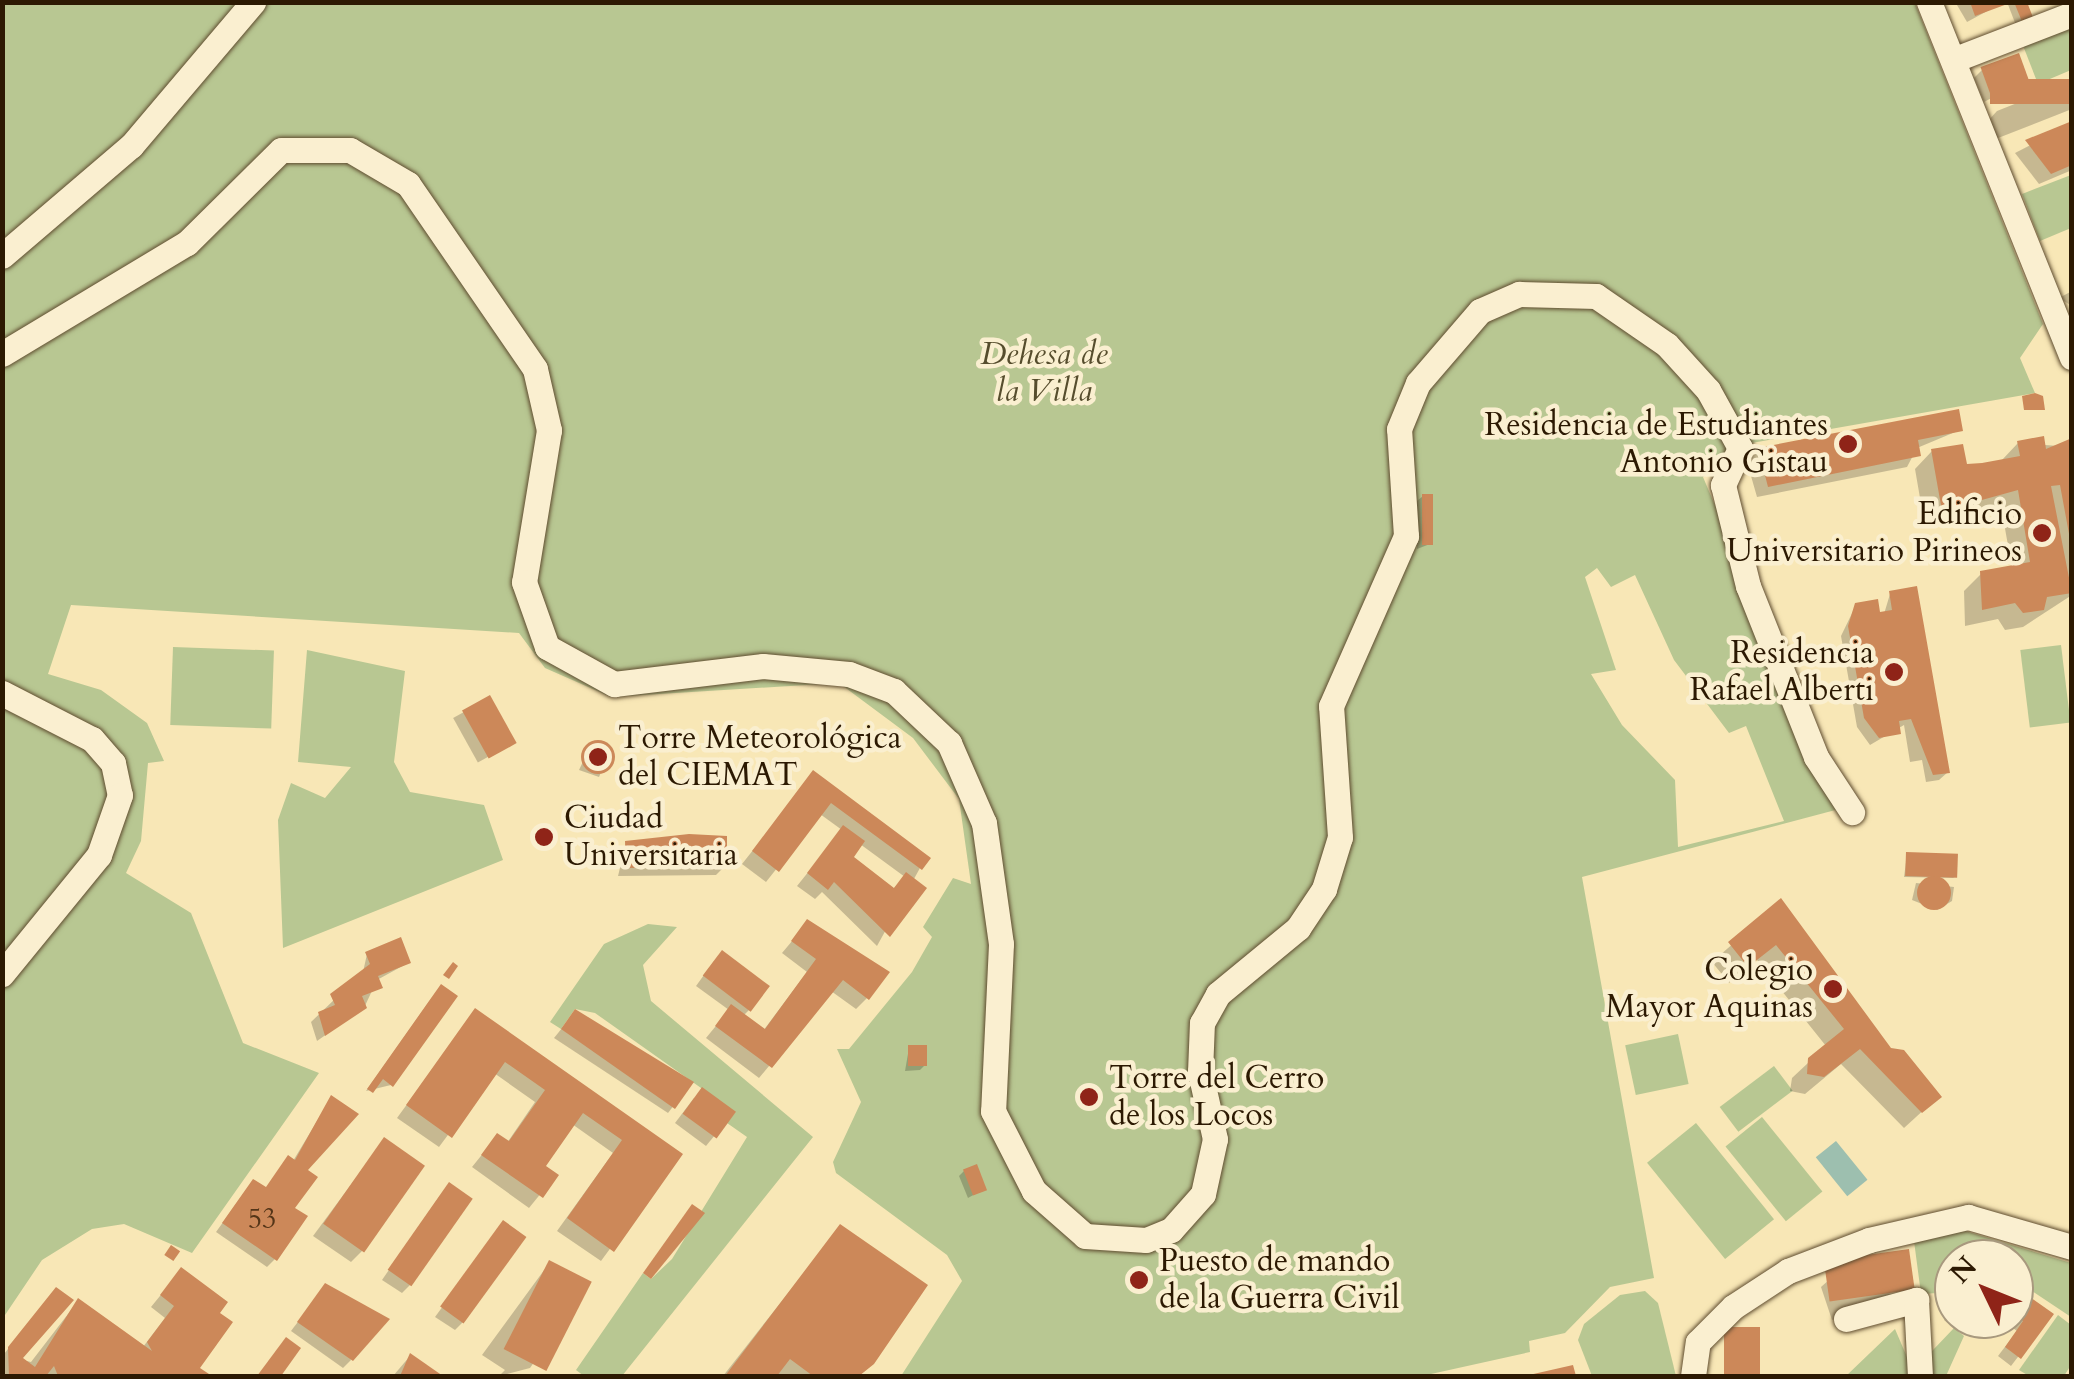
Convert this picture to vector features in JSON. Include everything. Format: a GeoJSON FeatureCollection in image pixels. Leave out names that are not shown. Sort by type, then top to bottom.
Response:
{"type":"FeatureCollection","features":[{"type":"Feature","properties":{"kind":"street"},"geometry":{"type":"LineString","coordinates":[[2,256],[131,146],[253,2]]}},
{"type":"Feature","properties":{"kind":"street"},"geometry":{"type":"LineString","coordinates":[[1929,2],[2072,357]]}},
{"type":"Feature","properties":{"kind":"street"},"geometry":{"type":"LineString","coordinates":[[1953,60],[2072,14]]}},
{"type":"Feature","properties":{"kind":"street"},"geometry":{"type":"LineString","coordinates":[[2,354],[187,243],[282,150],[350,150],[408,184],[536,369],[550,430],[524,582],[547,647],[614,684],[764,666],[832,670],[894,691],[949,744],[984,823],[1002,944],[993,1111],[1034,1191],[1085,1236],[1127,1243],[1171,1230],[1208,1182],[1215,1139],[1200,1072],[1202,1023],[1218,994],[1298,928],[1324,889],[1340,837],[1331,706],[1406,536],[1399,429],[1418,382],[1480,310],[1519,294],[1596,296],[1667,345],[1708,390],[1740,448],[1723,486],[1748,586],[1816,757],[1852,812]]}},
{"type":"Feature","properties":{"kind":"street"},"geometry":{"type":"LineString","coordinates":[[2,693],[92,739],[113,762],[120,795],[99,856],[2,974]]}},
{"type":"Feature","properties":{"kind":"street"},"geometry":{"type":"LineString","coordinates":[[1693,1376],[1698,1342],[1733,1308],[1788,1271],[1869,1240],[1968,1217],[2072,1247]]}},
{"type":"Feature","properties":{"kind":"street"},"geometry":{"type":"LineString","coordinates":[[1846,1319],[1916,1300],[1920,1376]]}},
{"type":"Feature","properties":{"kind":"green space","name":"Dehesa de la Villa"},"geometry":{"type":"Polygon","coordinates":[[[3,3],[1915,3],[2043,324],[2020,358],[2035,393],[1729,447],[1703,477],[1843,808],[1582,877],[1654,1278],[1610,1287],[1565,1333],[1529,1341],[1530,1352],[1422,1376],[901,1376],[962,1281],[947,1255],[836,1173],[833,1162],[861,1102],[837,1049],[849,1049],[912,972],[932,937],[923,927],[953,878],[971,884],[959,799],[913,738],[839,683],[611,697],[545,668],[519,633],[71,605],[48,674],[101,690],[147,723],[164,761],[148,763],[141,841],[126,873],[191,913],[243,1043],[319,1073],[192,1253],[124,1224],[92,1229],[42,1260],[3,1318],[3,3]],[[1597,568],[1585,577],[1616,670],[1591,674],[1622,725],[1675,780],[1678,847],[1784,821],[1746,726],[1729,733],[1674,660],[1635,575],[1611,587],[1597,568]]]}},
{"type":"Feature","properties":{"kind":"green space"},"geometry":{"type":"Polygon","coordinates":[[[2071,22],[2071,70],[2038,84],[2022,43],[2071,22]]]}},
{"type":"Feature","properties":{"kind":"green space"},"geometry":{"type":"Polygon","coordinates":[[[2071,175],[2071,228],[2040,241],[2022,194],[2071,175]]]}},
{"type":"Feature","properties":{"kind":"green space"},"geometry":{"type":"Polygon","coordinates":[[[2061,645],[2071,722],[2030,727],[2020,650],[2061,645]]]}},
{"type":"Feature","properties":{"kind":"green space"},"geometry":{"type":"Polygon","coordinates":[[[173,647],[274,651],[271,728],[170,725],[173,647]]]}},
{"type":"Feature","properties":{"kind":"green space"},"geometry":{"type":"Polygon","coordinates":[[[307,650],[405,671],[394,762],[410,792],[484,805],[503,860],[283,948],[278,820],[291,783],[325,798],[351,767],[298,762],[307,650]]]}},
{"type":"Feature","properties":{"kind":"green space"},"geometry":{"type":"Polygon","coordinates":[[[648,924],[677,927],[643,965],[651,1001],[813,1137],[622,1376],[584,1376],[576,1370],[643,1273],[651,1279],[672,1259],[747,1137],[727,1123],[735,1112],[595,1013],[575,1009],[561,1029],[550,1022],[604,944],[648,924]]]}},
{"type":"Feature","properties":{"kind":"green space"},"geometry":{"type":"Polygon","coordinates":[[[1678,1034],[1689,1084],[1636,1095],[1625,1045],[1678,1034]]]}},
{"type":"Feature","properties":{"kind":"green space"},"geometry":{"type":"Polygon","coordinates":[[[1774,1066],[1793,1091],[1738,1132],[1720,1107],[1774,1066]]]}},
{"type":"Feature","properties":{"kind":"green space"},"geometry":{"type":"Polygon","coordinates":[[[1762,1117],[1822,1192],[1786,1221],[1725,1147],[1762,1117]]]}},
{"type":"Feature","properties":{"kind":"green space"},"geometry":{"type":"Polygon","coordinates":[[[1696,1123],[1774,1219],[1725,1259],[1647,1163],[1696,1123]]]}},
{"type":"Feature","properties":{"kind":"green space"},"geometry":{"type":"Polygon","coordinates":[[[1962,1230],[1992,1239],[1934,1239],[1934,1293],[1921,1294],[1914,1241],[1962,1230]]]}},
{"type":"Feature","properties":{"kind":"green space"},"geometry":{"type":"Polygon","coordinates":[[[2034,1252],[2071,1263],[2071,1317],[2034,1292],[2034,1252]]]}},
{"type":"Feature","properties":{"kind":"green space"},"geometry":{"type":"Polygon","coordinates":[[[1645,1291],[1658,1303],[1676,1376],[1592,1376],[1578,1340],[1584,1324],[1620,1295],[1645,1291]]]}},
{"type":"Feature","properties":{"kind":"green space"},"geometry":{"type":"Polygon","coordinates":[[[2058,1315],[2071,1325],[2071,1365],[2064,1376],[2029,1376],[2019,1370],[2058,1315]]]}},
{"type":"Feature","properties":{"kind":"green space"},"geometry":{"type":"Polygon","coordinates":[[[1895,1329],[1913,1371],[1944,1339],[1963,1339],[1946,1376],[1846,1376],[1895,1329]]]}},
{"type":"Feature","properties":{"kind":"shaded area"},"geometry":{"type":"Polygon","coordinates":[[[1836,1141],[1867,1180],[1847,1196],[1816,1157],[1836,1141]]]}},
{"type":"Feature","properties":{"kind":"building"},"geometry":{"type":"Polygon","coordinates":[[[1970,2],[2010,2],[2010,3],[1975,16],[1970,2]]]}},
{"type":"Feature","properties":{"kind":"building"},"geometry":{"type":"Polygon","coordinates":[[[2014,2],[2027,2],[2034,20],[2023,24],[2014,2]]]}},
{"type":"Feature","properties":{"kind":"building"},"geometry":{"type":"Polygon","coordinates":[[[2019,53],[2029,80],[1990,94],[1980,67],[2019,53]]]}},
{"type":"Feature","properties":{"kind":"building"},"geometry":{"type":"Polygon","coordinates":[[[1990,79],[2072,79],[2072,104],[1990,104],[1990,79]]]}},
{"type":"Feature","properties":{"kind":"building"},"geometry":{"type":"Polygon","coordinates":[[[2072,121],[2072,165],[2051,174],[2025,140],[2072,121]]]}},
{"type":"Feature","properties":{"kind":"building"},"geometry":{"type":"Polygon","coordinates":[[[2022,396],[2043,396],[2045,410],[2024,410],[2022,396]]]}},
{"type":"Feature","properties":{"kind":"building","name":"Residencia de Estudiantes Antonio Gistau"},"geometry":{"type":"Polygon","coordinates":[[[1959,409],[1963,431],[1918,440],[1921,456],[1768,487],[1758,448],[1959,409]]]}},
{"type":"Feature","properties":{"kind":"building","name":"Edificio Universitario Pirineos"},"geometry":{"type":"Polygon","coordinates":[[[2044,436],[2046,449],[2072,438],[2072,550],[2060,485],[2051,486],[2072,593],[2047,597],[2044,610],[2023,613],[2015,603],[1982,610],[1980,571],[2030,562],[2018,490],[1942,511],[1931,449],[1963,444],[1967,464],[1982,463],[2020,456],[2017,441],[2044,436]]]}},
{"type":"Feature","properties":{"kind":"building"},"geometry":{"type":"Polygon","coordinates":[[[1422,494],[1433,494],[1433,545],[1422,545],[1422,494]]]}},
{"type":"Feature","properties":{"kind":"building","name":"Residencia Rafael Alberti"},"geometry":{"type":"Polygon","coordinates":[[[1917,586],[1950,773],[1933,775],[1911,719],[1899,721],[1901,734],[1879,738],[1864,718],[1848,626],[1855,603],[1878,599],[1880,612],[1892,610],[1889,591],[1917,586]]]}},
{"type":"Feature","properties":{"kind":"building"},"geometry":{"type":"Polygon","coordinates":[[[490,695],[517,743],[489,759],[462,711],[490,695]]]}},
{"type":"Feature","properties":{"kind":"building","name":"Torre Meteorológica del CIEMAT"},"geometry":{"type":"Polygon","coordinates":[[[598,740],[610,745],[615,757],[610,769],[598,774],[586,769],[581,757],[586,745],[598,740]]]}},
{"type":"Feature","properties":{"kind":"building"},"geometry":{"type":"Polygon","coordinates":[[[813,770],[931,858],[922,870],[831,803],[779,872],[752,851],[813,770]]]}},
{"type":"Feature","properties":{"kind":"building"},"geometry":{"type":"Polygon","coordinates":[[[843,825],[865,841],[854,857],[894,888],[906,872],[927,888],[890,937],[834,882],[828,890],[807,873],[843,825]]]}},
{"type":"Feature","properties":{"kind":"building"},"geometry":{"type":"Polygon","coordinates":[[[689,834],[727,836],[727,867],[626,868],[625,841],[689,834]]]}},
{"type":"Feature","properties":{"kind":"building"},"geometry":{"type":"Polygon","coordinates":[[[1906,852],[1958,854],[1957,878],[1905,876],[1906,852]]]}},
{"type":"Feature","properties":{"kind":"building"},"geometry":{"type":"Polygon","coordinates":[[[1934,876],[1946,881],[1951,893],[1946,905],[1934,910],[1922,905],[1917,893],[1922,881],[1934,876]]]}},
{"type":"Feature","properties":{"kind":"building","name":"Colegio Mayor Aquinas"},"geometry":{"type":"Polygon","coordinates":[[[1781,898],[1891,1048],[1904,1050],[1942,1097],[1922,1113],[1860,1049],[1824,1077],[1807,1074],[1808,1058],[1844,1029],[1776,945],[1748,967],[1728,942],[1781,898]]]}},
{"type":"Feature","properties":{"kind":"building"},"geometry":{"type":"Polygon","coordinates":[[[807,919],[890,972],[869,1000],[843,980],[772,1068],[715,1026],[731,1004],[765,1029],[816,959],[791,941],[807,919]]]}},
{"type":"Feature","properties":{"kind":"building"},"geometry":{"type":"Polygon","coordinates":[[[401,937],[411,963],[378,976],[383,988],[362,996],[367,1008],[325,1036],[318,1012],[335,1005],[330,994],[370,964],[365,952],[401,937]]]}},
{"type":"Feature","properties":{"kind":"building"},"geometry":{"type":"Polygon","coordinates":[[[722,950],[770,986],[751,1012],[703,976],[722,950]]]}},
{"type":"Feature","properties":{"kind":"building"},"geometry":{"type":"Polygon","coordinates":[[[453,962],[458,966],[449,979],[443,975],[453,962]]]}},
{"type":"Feature","properties":{"kind":"building"},"geometry":{"type":"Polygon","coordinates":[[[441,984],[458,996],[393,1087],[383,1079],[373,1093],[367,1089],[441,984]]]}},
{"type":"Feature","properties":{"kind":"building"},"geometry":{"type":"Polygon","coordinates":[[[475,1008],[683,1154],[614,1252],[567,1218],[622,1140],[583,1113],[546,1166],[559,1175],[543,1198],[481,1155],[497,1133],[509,1141],[545,1090],[505,1062],[452,1138],[406,1105],[475,1008]]]}},
{"type":"Feature","properties":{"kind":"building"},"geometry":{"type":"Polygon","coordinates":[[[575,1009],[694,1082],[675,1109],[561,1029],[575,1009]]]}},
{"type":"Feature","properties":{"kind":"building"},"geometry":{"type":"Polygon","coordinates":[[[908,1045],[927,1045],[927,1066],[908,1066],[908,1045]]]}},
{"type":"Feature","properties":{"kind":"building"},"geometry":{"type":"Polygon","coordinates":[[[702,1087],[736,1112],[717,1138],[683,1114],[702,1087]]]}},
{"type":"Feature","properties":{"kind":"building","name":"Torre del Cerro de los Locos"},"geometry":{"type":"Polygon","coordinates":[[[1082,1090],[1096,1090],[1096,1103],[1082,1103],[1082,1090]]]}},
{"type":"Feature","properties":{"kind":"building"},"geometry":{"type":"Polygon","coordinates":[[[331,1095],[359,1114],[308,1170],[318,1177],[295,1208],[308,1216],[277,1261],[222,1223],[253,1179],[266,1187],[288,1155],[295,1160],[331,1095]]]}},
{"type":"Feature","properties":{"kind":"building"},"geometry":{"type":"Polygon","coordinates":[[[384,1137],[425,1166],[364,1253],[323,1224],[384,1137]]]}},
{"type":"Feature","properties":{"kind":"building"},"geometry":{"type":"Polygon","coordinates":[[[977,1164],[987,1190],[973,1196],[963,1169],[977,1164]]]}},
{"type":"Feature","properties":{"kind":"building"},"geometry":{"type":"Polygon","coordinates":[[[449,1182],[473,1199],[411,1286],[388,1270],[449,1182]]]}},
{"type":"Feature","properties":{"kind":"building"},"geometry":{"type":"Polygon","coordinates":[[[692,1204],[705,1213],[651,1279],[643,1273],[692,1204]]]}},
{"type":"Feature","properties":{"kind":"building"},"geometry":{"type":"Polygon","coordinates":[[[503,1220],[526,1237],[464,1324],[440,1307],[503,1220]]]}},
{"type":"Feature","properties":{"kind":"building"},"geometry":{"type":"Polygon","coordinates":[[[840,1224],[928,1285],[874,1364],[859,1376],[813,1376],[790,1359],[777,1376],[725,1376],[840,1224]]]}},
{"type":"Feature","properties":{"kind":"building"},"geometry":{"type":"Polygon","coordinates":[[[171,1245],[180,1251],[173,1261],[164,1255],[171,1245]]]}},
{"type":"Feature","properties":{"kind":"building"},"geometry":{"type":"Polygon","coordinates":[[[1909,1249],[1915,1290],[1830,1302],[1824,1261],[1909,1249]]]}},
{"type":"Feature","properties":{"kind":"building"},"geometry":{"type":"Polygon","coordinates":[[[549,1260],[592,1282],[546,1371],[504,1349],[549,1260]]]}},
{"type":"Feature","properties":{"kind":"building"},"geometry":{"type":"Polygon","coordinates":[[[181,1267],[228,1302],[220,1313],[233,1322],[200,1368],[212,1376],[58,1376],[54,1366],[46,1376],[9,1376],[8,1347],[56,1287],[74,1300],[23,1358],[35,1367],[78,1298],[152,1351],[147,1342],[174,1306],[160,1295],[181,1267]]]}},
{"type":"Feature","properties":{"kind":"building"},"geometry":{"type":"Polygon","coordinates":[[[325,1283],[390,1319],[353,1361],[297,1322],[325,1283]]]}},
{"type":"Feature","properties":{"kind":"building"},"geometry":{"type":"Polygon","coordinates":[[[2034,1300],[2054,1314],[2021,1359],[2005,1347],[2011,1339],[2034,1339],[2034,1300]]]}},
{"type":"Feature","properties":{"kind":"building"},"geometry":{"type":"Polygon","coordinates":[[[1724,1327],[1760,1327],[1760,1376],[1724,1376],[1724,1327]]]}},
{"type":"Feature","properties":{"kind":"building"},"geometry":{"type":"Polygon","coordinates":[[[286,1337],[301,1348],[281,1376],[257,1376],[286,1337]]]}},
{"type":"Feature","properties":{"kind":"building"},"geometry":{"type":"Polygon","coordinates":[[[410,1353],[443,1376],[400,1376],[410,1353]]]}},
{"type":"Feature","properties":{"kind":"building"},"geometry":{"type":"Polygon","coordinates":[[[1573,1365],[1576,1376],[1529,1376],[1529,1375],[1573,1365]]]}},
{"type":"Feature","properties":{"kind":"place","name":"Residencia de Estudiantes Antonio Gistau"},"geometry":{"type":"Point","coordinates":[1848,444]}},
{"type":"Feature","properties":{"kind":"place","name":"Edificio Universitario Pirineos"},"geometry":{"type":"Point","coordinates":[2042,533]}},
{"type":"Feature","properties":{"kind":"place","name":"Residencia Rafael Alberti"},"geometry":{"type":"Point","coordinates":[1894,672]}},
{"type":"Feature","properties":{"kind":"place","name":"Torre Meteorológica del CIEMAT"},"geometry":{"type":"Point","coordinates":[598,757]}},
{"type":"Feature","properties":{"kind":"place","name":"Ciudad Universitaria"},"geometry":{"type":"Point","coordinates":[544,837]}},
{"type":"Feature","properties":{"kind":"place","name":"Colegio Mayor Aquinas"},"geometry":{"type":"Point","coordinates":[1833,989]}},
{"type":"Feature","properties":{"kind":"place","name":"Torre del Cerro de los Locos"},"geometry":{"type":"Point","coordinates":[1089,1097]}},
{"type":"Feature","properties":{"kind":"place","name":"Puesto de mando de la Guerra Civil"},"geometry":{"type":"Point","coordinates":[1139,1280]}}]}
